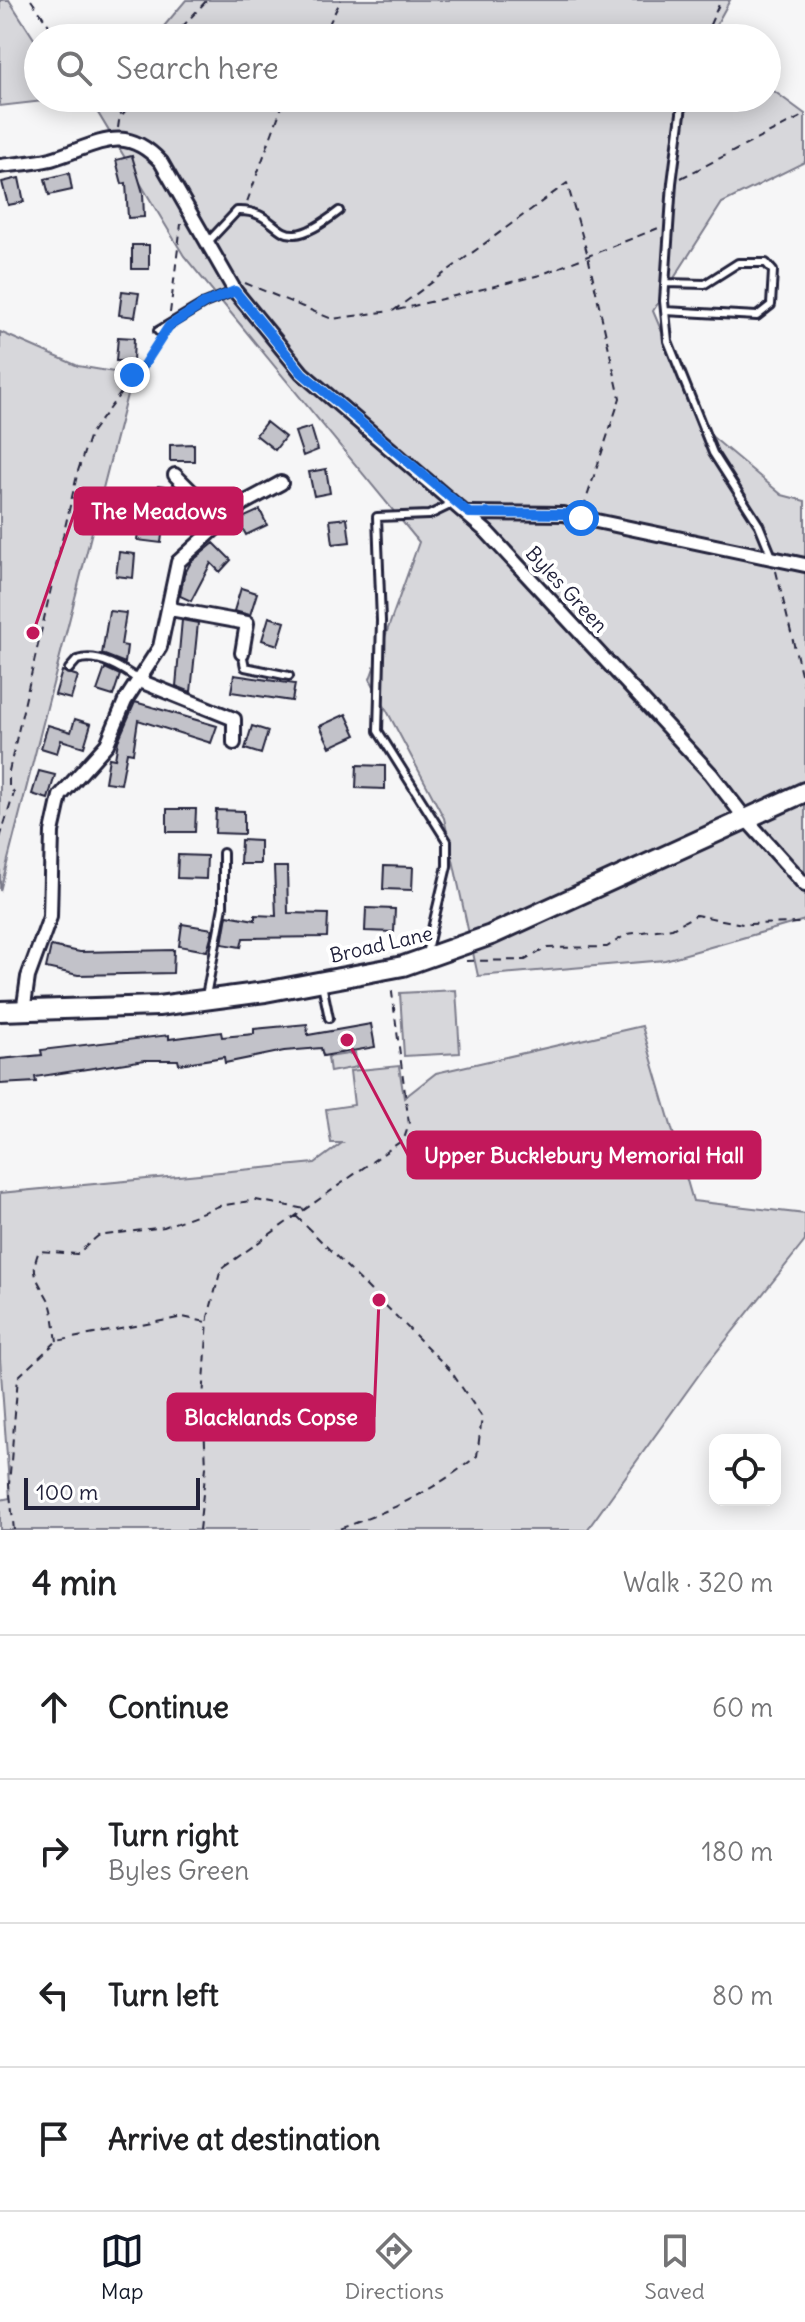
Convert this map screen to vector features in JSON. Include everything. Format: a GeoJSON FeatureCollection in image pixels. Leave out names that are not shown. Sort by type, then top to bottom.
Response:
{"type":"FeatureCollection","features":[{"type":"Feature","properties":{"kind":"street"},"geometry":{"type":"LineString","coordinates":[[0,166],[48,160],[118,138]]}},
{"type":"Feature","properties":{"kind":"street","name":"Byles Green"},"geometry":{"type":"LineString","coordinates":[[118,138],[144,144],[161,162],[235,291],[302,373],[469,513],[711,774],[745,818],[805,885]]}},
{"type":"Feature","properties":{"kind":"street"},"geometry":{"type":"LineString","coordinates":[[175,475],[221,521]]}},
{"type":"Feature","properties":{"kind":"street"},"geometry":{"type":"LineString","coordinates":[[23,1012],[28,977],[50,917],[55,807],[67,787],[107,744],[120,711],[160,647],[178,562],[251,497],[281,483]]}},
{"type":"Feature","properties":{"kind":"street"},"geometry":{"type":"LineString","coordinates":[[469,513],[563,514],[805,565]]}},
{"type":"Feature","properties":{"kind":"street"},"geometry":{"type":"LineString","coordinates":[[170,609],[247,623],[242,653]]}},
{"type":"Feature","properties":{"kind":"street"},"geometry":{"type":"LineString","coordinates":[[140,681],[234,719],[234,743]]}},
{"type":"Feature","properties":{"kind":"street","name":"Broad Lane"},"geometry":{"type":"LineString","coordinates":[[0,1011],[158,1006],[321,981],[424,959],[491,935],[805,792]]}},
{"type":"Feature","properties":{"kind":"lane"},"geometry":{"type":"LineString","coordinates":[[681,112],[669,223],[665,311],[668,341],[713,453],[759,525],[773,559]]}},
{"type":"Feature","properties":{"kind":"lane"},"geometry":{"type":"LineString","coordinates":[[208,242],[237,211],[248,211],[291,235],[310,233],[339,211]]}},
{"type":"Feature","properties":{"kind":"lane"},"geometry":{"type":"LineString","coordinates":[[665,311],[757,316],[771,305],[773,271],[766,263],[747,262],[730,267],[705,284],[666,283]]}},
{"type":"Feature","properties":{"kind":"lane"},"geometry":{"type":"LineString","coordinates":[[158,331],[205,303],[235,291]]}},
{"type":"Feature","properties":{"kind":"lane"},"geometry":{"type":"LineString","coordinates":[[424,959],[447,866],[447,841],[378,731],[381,621],[377,517],[429,515],[455,503]]}},
{"type":"Feature","properties":{"kind":"lane"},"geometry":{"type":"LineString","coordinates":[[242,653],[245,667],[289,676]]}},
{"type":"Feature","properties":{"kind":"lane"},"geometry":{"type":"LineString","coordinates":[[69,669],[77,660],[93,659],[119,666],[140,681]]}},
{"type":"Feature","properties":{"kind":"lane"},"geometry":{"type":"LineString","coordinates":[[205,1000],[223,906],[223,853]]}},
{"type":"Feature","properties":{"kind":"lane"},"geometry":{"type":"LineString","coordinates":[[321,981],[329,1018]]}},
{"type":"Feature","properties":{"kind":"path"},"geometry":{"type":"LineString","coordinates":[[31,0],[48,24]]}},
{"type":"Feature","properties":{"kind":"path"},"geometry":{"type":"LineString","coordinates":[[185,24],[207,0]]}},
{"type":"Feature","properties":{"kind":"path"},"geometry":{"type":"LineString","coordinates":[[329,24],[341,0]]}},
{"type":"Feature","properties":{"kind":"path"},"geometry":{"type":"LineString","coordinates":[[710,24],[721,0]]}},
{"type":"Feature","properties":{"kind":"path"},"geometry":{"type":"LineString","coordinates":[[120,112],[123,115]]}},
{"type":"Feature","properties":{"kind":"path"},"geometry":{"type":"LineString","coordinates":[[118,138],[125,112]]}},
{"type":"Feature","properties":{"kind":"path"},"geometry":{"type":"LineString","coordinates":[[237,211],[246,203],[256,184],[280,112]]}},
{"type":"Feature","properties":{"kind":"path"},"geometry":{"type":"LineString","coordinates":[[672,183],[805,115]]}},
{"type":"Feature","properties":{"kind":"path"},"geometry":{"type":"LineString","coordinates":[[393,311],[567,183],[588,256],[620,398],[581,518]]}},
{"type":"Feature","properties":{"kind":"path"},"geometry":{"type":"LineString","coordinates":[[0,838],[14,793],[9,787],[9,771],[78,471],[90,434],[132,375],[140,371],[169,326],[184,201]]}},
{"type":"Feature","properties":{"kind":"path"},"geometry":{"type":"LineString","coordinates":[[226,275],[332,319],[393,311],[540,275],[669,223]]}},
{"type":"Feature","properties":{"kind":"path"},"geometry":{"type":"LineString","coordinates":[[773,559],[805,690]]}},
{"type":"Feature","properties":{"kind":"path"},"geometry":{"type":"LineString","coordinates":[[461,961],[525,960],[547,948],[607,947],[627,934],[672,928],[696,915],[743,924],[805,923]]}},
{"type":"Feature","properties":{"kind":"path"},"geometry":{"type":"LineString","coordinates":[[199,1530],[206,1467],[203,1401],[207,1322],[221,1269],[404,1139],[409,1124],[389,968]]}},
{"type":"Feature","properties":{"kind":"path"},"geometry":{"type":"LineString","coordinates":[[57,1341],[50,1304],[38,1287],[34,1262],[39,1251],[77,1254],[98,1236],[164,1227],[219,1206],[256,1200],[305,1209]]}},
{"type":"Feature","properties":{"kind":"path"},"geometry":{"type":"LineString","coordinates":[[296,1216],[450,1370],[482,1417],[477,1456],[438,1487],[389,1511],[336,1530]]}},
{"type":"Feature","properties":{"kind":"path"},"geometry":{"type":"LineString","coordinates":[[14,1530],[9,1485],[18,1377],[57,1341],[183,1317],[207,1322]]}},
{"type":"Feature","properties":{"kind":"shaded area"},"geometry":{"type":"Polygon","coordinates":[[[0,0],[9,0],[24,24],[24,103],[0,106],[0,0]]]}},
{"type":"Feature","properties":{"kind":"shaded area"},"geometry":{"type":"Polygon","coordinates":[[[186,0],[730,0],[717,24],[166,24],[186,0]]]}},
{"type":"Feature","properties":{"kind":"shaded area"},"geometry":{"type":"Polygon","coordinates":[[[781,96],[805,114],[805,162],[722,203],[653,311],[703,429],[782,495],[805,501],[805,920],[665,960],[478,976],[444,818],[370,679],[419,542],[184,256],[97,112],[781,112],[781,96]]]}},
{"type":"Feature","properties":{"kind":"shaded area"},"geometry":{"type":"Polygon","coordinates":[[[0,332],[78,366],[132,375],[0,891],[0,332]]]}},
{"type":"Feature","properties":{"kind":"shaded area"},"geometry":{"type":"Polygon","coordinates":[[[456,990],[460,1053],[404,1056],[400,993],[456,990]]]}},
{"type":"Feature","properties":{"kind":"shaded area"},"geometry":{"type":"Polygon","coordinates":[[[642,1026],[693,1201],[805,1214],[805,1241],[703,1369],[587,1530],[0,1530],[0,1500],[10,1498],[0,1359],[0,1193],[315,1163],[342,1143],[331,1143],[326,1109],[354,1105],[350,1071],[399,1066],[404,1098],[436,1073],[642,1026]]]}},
{"type":"Feature","properties":{"kind":"shaded area"},"geometry":{"type":"Polygon","coordinates":[[[355,1053],[357,1067],[330,1072],[328,1057],[355,1053]]]}},
{"type":"Feature","properties":{"kind":"building"},"geometry":{"type":"Polygon","coordinates":[[[132,156],[143,193],[144,217],[128,218],[126,183],[122,184],[116,160],[132,156]]]}},
{"type":"Feature","properties":{"kind":"building"},"geometry":{"type":"Polygon","coordinates":[[[69,173],[72,190],[49,195],[45,179],[69,173]]]}},
{"type":"Feature","properties":{"kind":"building"},"geometry":{"type":"Polygon","coordinates":[[[19,178],[24,202],[8,205],[2,182],[19,178]]]}},
{"type":"Feature","properties":{"kind":"building"},"geometry":{"type":"Polygon","coordinates":[[[132,245],[149,245],[149,269],[132,269],[132,245]]]}},
{"type":"Feature","properties":{"kind":"building"},"geometry":{"type":"Polygon","coordinates":[[[122,291],[139,293],[135,317],[119,315],[122,291]]]}},
{"type":"Feature","properties":{"kind":"building"},"geometry":{"type":"Polygon","coordinates":[[[118,337],[134,338],[133,361],[116,361],[118,337]]]}},
{"type":"Feature","properties":{"kind":"building"},"geometry":{"type":"Polygon","coordinates":[[[266,422],[285,437],[275,450],[256,435],[266,422]]]}},
{"type":"Feature","properties":{"kind":"building"},"geometry":{"type":"Polygon","coordinates":[[[311,427],[318,450],[303,456],[295,432],[311,427]]]}},
{"type":"Feature","properties":{"kind":"building"},"geometry":{"type":"Polygon","coordinates":[[[194,444],[194,461],[170,461],[170,445],[194,444]]]}},
{"type":"Feature","properties":{"kind":"building"},"geometry":{"type":"Polygon","coordinates":[[[326,469],[330,493],[314,496],[309,472],[326,469]]]}},
{"type":"Feature","properties":{"kind":"building"},"geometry":{"type":"Polygon","coordinates":[[[158,486],[174,488],[171,512],[165,511],[161,543],[137,540],[139,524],[152,526],[158,486]]]}},
{"type":"Feature","properties":{"kind":"building"},"geometry":{"type":"Polygon","coordinates":[[[260,510],[267,525],[246,535],[238,520],[260,510]]]}},
{"type":"Feature","properties":{"kind":"building"},"geometry":{"type":"Polygon","coordinates":[[[347,518],[350,542],[333,544],[330,520],[347,518]]]}},
{"type":"Feature","properties":{"kind":"building"},"geometry":{"type":"Polygon","coordinates":[[[214,543],[231,560],[220,572],[211,563],[191,601],[180,596],[184,575],[191,562],[214,543]]]}},
{"type":"Feature","properties":{"kind":"building"},"geometry":{"type":"Polygon","coordinates":[[[119,552],[135,554],[133,578],[116,576],[119,552]]]}},
{"type":"Feature","properties":{"kind":"building"},"geometry":{"type":"Polygon","coordinates":[[[241,588],[257,593],[250,615],[234,611],[241,588]]]}},
{"type":"Feature","properties":{"kind":"building"},"geometry":{"type":"Polygon","coordinates":[[[109,611],[126,613],[121,645],[127,646],[125,663],[102,654],[109,611]]]}},
{"type":"Feature","properties":{"kind":"building"},"geometry":{"type":"Polygon","coordinates":[[[269,617],[285,622],[278,645],[262,640],[269,617]]]}},
{"type":"Feature","properties":{"kind":"building"},"geometry":{"type":"Polygon","coordinates":[[[182,620],[198,623],[191,692],[176,686],[182,620]]]}},
{"type":"Feature","properties":{"kind":"building"},"geometry":{"type":"Polygon","coordinates":[[[105,668],[120,675],[113,696],[97,691],[105,668]]]}},
{"type":"Feature","properties":{"kind":"building"},"geometry":{"type":"Polygon","coordinates":[[[62,671],[78,676],[71,699],[55,695],[62,671]]]}},
{"type":"Feature","properties":{"kind":"building"},"geometry":{"type":"Polygon","coordinates":[[[234,675],[295,684],[292,701],[231,692],[234,675]]]}},
{"type":"Feature","properties":{"kind":"building"},"geometry":{"type":"Polygon","coordinates":[[[135,702],[217,726],[211,743],[138,720],[133,753],[127,752],[121,784],[105,782],[109,758],[115,759],[118,741],[135,702]]]}},
{"type":"Feature","properties":{"kind":"building"},"geometry":{"type":"Polygon","coordinates":[[[346,714],[356,735],[330,747],[320,726],[346,714]]]}},
{"type":"Feature","properties":{"kind":"building"},"geometry":{"type":"Polygon","coordinates":[[[75,719],[91,724],[84,747],[61,740],[57,753],[41,748],[48,725],[71,732],[75,719]]]}},
{"type":"Feature","properties":{"kind":"building"},"geometry":{"type":"Polygon","coordinates":[[[252,726],[268,731],[261,754],[245,749],[252,726]]]}},
{"type":"Feature","properties":{"kind":"building"},"geometry":{"type":"Polygon","coordinates":[[[357,765],[385,766],[385,789],[356,788],[357,765]]]}},
{"type":"Feature","properties":{"kind":"building"},"geometry":{"type":"Polygon","coordinates":[[[39,771],[55,775],[48,799],[32,794],[39,771]]]}},
{"type":"Feature","properties":{"kind":"building"},"geometry":{"type":"Polygon","coordinates":[[[167,809],[196,809],[195,832],[167,832],[167,809]]]}},
{"type":"Feature","properties":{"kind":"building"},"geometry":{"type":"Polygon","coordinates":[[[216,810],[244,811],[244,834],[215,833],[216,810]]]}},
{"type":"Feature","properties":{"kind":"building"},"geometry":{"type":"Polygon","coordinates":[[[241,840],[260,841],[260,864],[240,864],[241,840]]]}},
{"type":"Feature","properties":{"kind":"building"},"geometry":{"type":"Polygon","coordinates":[[[178,855],[207,856],[206,879],[177,878],[178,855]]]}},
{"type":"Feature","properties":{"kind":"building"},"geometry":{"type":"Polygon","coordinates":[[[384,866],[413,867],[412,890],[383,889],[384,866]]]}},
{"type":"Feature","properties":{"kind":"building"},"geometry":{"type":"Polygon","coordinates":[[[274,867],[287,867],[288,913],[328,914],[327,937],[243,938],[241,947],[222,944],[227,915],[255,920],[255,915],[276,916],[274,867]]]}},
{"type":"Feature","properties":{"kind":"building"},"geometry":{"type":"Polygon","coordinates":[[[366,908],[395,909],[394,932],[365,931],[366,908]]]}},
{"type":"Feature","properties":{"kind":"building"},"geometry":{"type":"Polygon","coordinates":[[[182,924],[213,929],[207,951],[179,946],[182,924]]]}},
{"type":"Feature","properties":{"kind":"building"},"geometry":{"type":"Polygon","coordinates":[[[51,946],[80,952],[174,950],[173,973],[78,975],[46,968],[51,946]]]}},
{"type":"Feature","properties":{"kind":"building"},"geometry":{"type":"Polygon","coordinates":[[[307,1024],[308,1035],[371,1024],[375,1047],[323,1056],[321,1048],[284,1051],[225,1063],[224,1057],[179,1064],[178,1060],[145,1060],[35,1077],[36,1082],[0,1084],[0,1059],[42,1055],[41,1050],[169,1035],[169,1039],[221,1032],[222,1037],[254,1034],[254,1029],[307,1024]]]}},
{"type":"Feature","properties":{"kind":"place","name":"The Meadows"},"geometry":{"type":"Point","coordinates":[33,633]}},
{"type":"Feature","properties":{"kind":"place","name":"Upper Bucklebury Memorial Hall"},"geometry":{"type":"Point","coordinates":[347,1040]}},
{"type":"Feature","properties":{"kind":"place","name":"Blacklands Copse"},"geometry":{"type":"Point","coordinates":[379,1300]}},
{"type":"Feature","properties":{"kind":"route"},"geometry":{"type":"LineString","coordinates":[[132,375],[140,371],[169,326],[205,303],[235,291],[302,373],[342,411],[469,513],[563,514],[581,518]]}}]}
